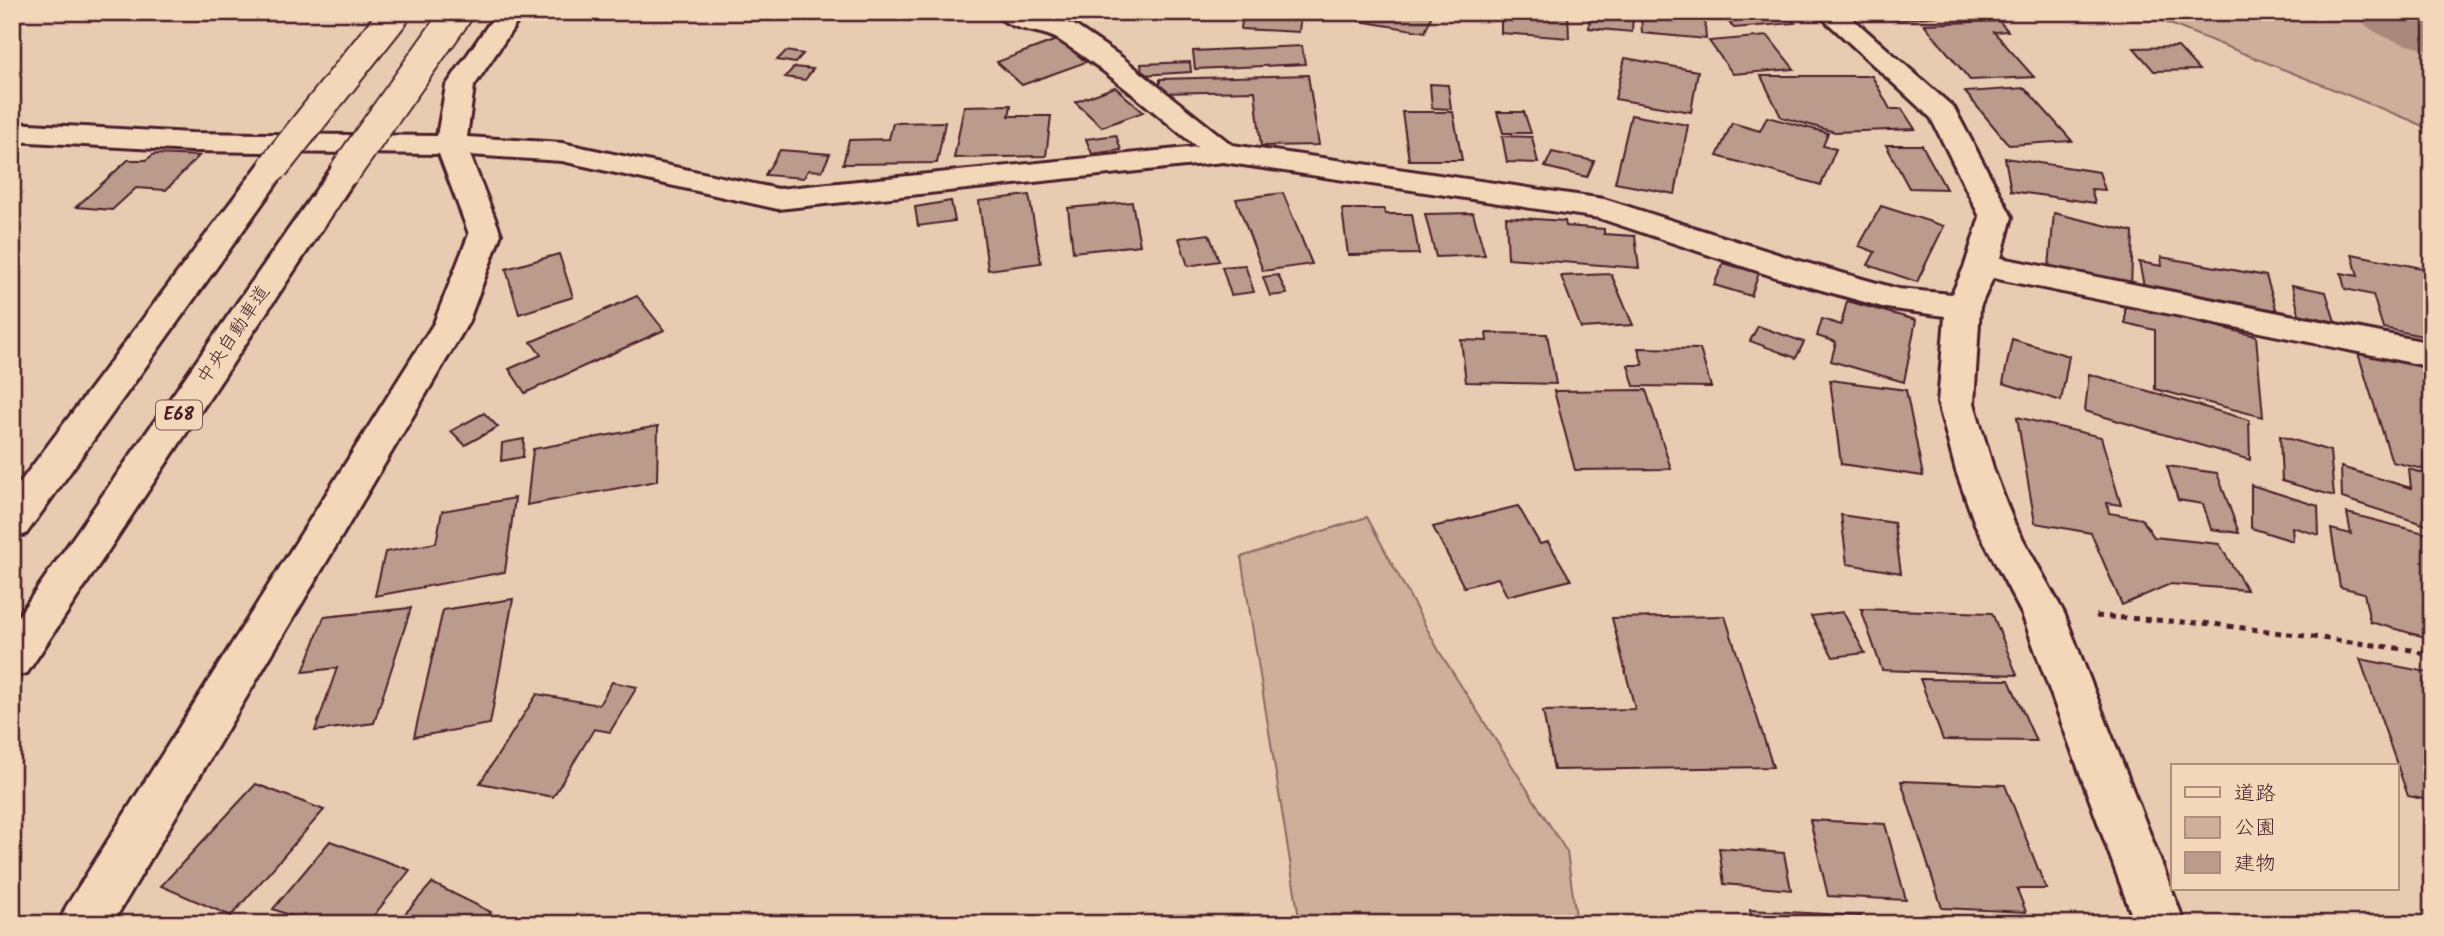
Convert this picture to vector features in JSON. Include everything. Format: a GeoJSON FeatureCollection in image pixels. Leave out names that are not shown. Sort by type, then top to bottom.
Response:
{"type":"FeatureCollection","features":[{"type":"Feature","properties":{"kind":"main road"},"geometry":{"type":"LineString","coordinates":[[12,523],[274,166],[396,12]]}},
{"type":"Feature","properties":{"kind":"main road","name":"中央自動車道"},"geometry":{"type":"LineString","coordinates":[[12,660],[346,170],[458,12]]}},
{"type":"Feature","properties":{"kind":"main road"},"geometry":{"type":"LineString","coordinates":[[84,924],[451,323],[485,234],[451,145],[460,86],[511,12]]}},
{"type":"Feature","properties":{"kind":"main road"},"geometry":{"type":"LineString","coordinates":[[1829,12],[1944,114],[1996,217],[1982,265],[1963,307],[1956,403],[1975,471],[1995,524],[2043,613],[2160,924]]}},
{"type":"Feature","properties":{"kind":"main road"},"geometry":{"type":"LineString","coordinates":[[1030,16],[1064,31],[1110,62],[1223,153]]}},
{"type":"Feature","properties":{"kind":"main road"},"geometry":{"type":"LineString","coordinates":[[12,132],[191,142],[451,145],[562,152],[778,199],[1223,153],[1604,209],[1784,268],[1898,300],[1963,307]]}},
{"type":"Feature","properties":{"kind":"main road"},"geometry":{"type":"LineString","coordinates":[[1982,265],[2432,355]]}},
{"type":"Feature","properties":{"kind":"path"},"geometry":{"type":"LineString","coordinates":[[2043,613],[2213,624],[2412,650],[2432,657]]}},
{"type":"Feature","properties":{"kind":"green space"},"geometry":{"type":"Polygon","coordinates":[[[2140,12],[2432,12],[2432,131],[2410,120],[2140,12]]]}},
{"type":"Feature","properties":{"kind":"green space"},"geometry":{"type":"Polygon","coordinates":[[[1367,517],[1439,651],[1567,852],[1577,924],[1300,924],[1241,557],[1367,517]]]}},
{"type":"Feature","properties":{"kind":"building"},"geometry":{"type":"Polygon","coordinates":[[[1243,12],[1301,12],[1299,32],[1241,29],[1243,12]]]}},
{"type":"Feature","properties":{"kind":"building"},"geometry":{"type":"Polygon","coordinates":[[[1353,12],[1433,12],[1425,32],[1359,21],[1363,14],[1353,12]]]}},
{"type":"Feature","properties":{"kind":"building"},"geometry":{"type":"Polygon","coordinates":[[[1501,12],[1568,12],[1569,38],[1501,33],[1501,12]]]}},
{"type":"Feature","properties":{"kind":"building"},"geometry":{"type":"Polygon","coordinates":[[[1590,12],[1633,12],[1632,32],[1589,28],[1590,12]]]}},
{"type":"Feature","properties":{"kind":"building"},"geometry":{"type":"Polygon","coordinates":[[[1641,12],[1704,12],[1706,39],[1642,33],[1641,12]]]}},
{"type":"Feature","properties":{"kind":"building"},"geometry":{"type":"Polygon","coordinates":[[[1734,12],[1786,12],[1795,23],[1734,28],[1726,19],[1739,18],[1734,12]]]}},
{"type":"Feature","properties":{"kind":"building"},"geometry":{"type":"Polygon","coordinates":[[[1887,12],[1988,12],[1893,20],[1887,12]]]}},
{"type":"Feature","properties":{"kind":"building"},"geometry":{"type":"Polygon","coordinates":[[[1999,21],[2008,31],[1994,32],[2034,77],[1970,80],[1924,24],[1999,21]]]}},
{"type":"Feature","properties":{"kind":"building"},"geometry":{"type":"Polygon","coordinates":[[[1768,36],[1794,69],[1733,74],[1709,41],[1768,36]]]}},
{"type":"Feature","properties":{"kind":"building"},"geometry":{"type":"Polygon","coordinates":[[[1059,39],[1086,62],[1022,85],[997,62],[1059,39]]]}},
{"type":"Feature","properties":{"kind":"building"},"geometry":{"type":"Polygon","coordinates":[[[1302,46],[1305,64],[1195,69],[1193,51],[1302,46]]]}},
{"type":"Feature","properties":{"kind":"building"},"geometry":{"type":"Polygon","coordinates":[[[2178,47],[2199,70],[2154,71],[2134,48],[2178,47]]]}},
{"type":"Feature","properties":{"kind":"building"},"geometry":{"type":"Polygon","coordinates":[[[786,51],[803,54],[795,63],[777,60],[786,51]]]}},
{"type":"Feature","properties":{"kind":"building"},"geometry":{"type":"Polygon","coordinates":[[[1625,58],[1698,71],[1691,112],[1615,99],[1625,58]]]}},
{"type":"Feature","properties":{"kind":"building"},"geometry":{"type":"Polygon","coordinates":[[[1190,62],[1191,72],[1142,75],[1141,64],[1190,62]]]}},
{"type":"Feature","properties":{"kind":"building"},"geometry":{"type":"Polygon","coordinates":[[[794,67],[813,69],[805,80],[785,77],[794,67]]]}},
{"type":"Feature","properties":{"kind":"building"},"geometry":{"type":"Polygon","coordinates":[[[1308,75],[1319,145],[1261,146],[1255,91],[1160,93],[1160,79],[1308,75]]]}},
{"type":"Feature","properties":{"kind":"building"},"geometry":{"type":"Polygon","coordinates":[[[1761,76],[1872,76],[1890,109],[1902,109],[1915,129],[1835,132],[1781,117],[1761,76]]]}},
{"type":"Feature","properties":{"kind":"building"},"geometry":{"type":"Polygon","coordinates":[[[1430,84],[1448,85],[1451,109],[1432,108],[1430,84]]]}},
{"type":"Feature","properties":{"kind":"building"},"geometry":{"type":"Polygon","coordinates":[[[1115,87],[1143,112],[1102,127],[1075,102],[1115,87]]]}},
{"type":"Feature","properties":{"kind":"building"},"geometry":{"type":"Polygon","coordinates":[[[2025,88],[2072,141],[2009,145],[1965,92],[2025,88]]]}},
{"type":"Feature","properties":{"kind":"building"},"geometry":{"type":"Polygon","coordinates":[[[1011,105],[1009,116],[1051,116],[1046,156],[954,158],[964,106],[1011,105]]]}},
{"type":"Feature","properties":{"kind":"building"},"geometry":{"type":"Polygon","coordinates":[[[1402,112],[1453,112],[1462,160],[1409,160],[1402,112]]]}},
{"type":"Feature","properties":{"kind":"building"},"geometry":{"type":"Polygon","coordinates":[[[1497,112],[1524,112],[1531,133],[1503,133],[1497,112]]]}},
{"type":"Feature","properties":{"kind":"building"},"geometry":{"type":"Polygon","coordinates":[[[1631,115],[1688,125],[1675,194],[1615,183],[1631,115]]]}},
{"type":"Feature","properties":{"kind":"building"},"geometry":{"type":"Polygon","coordinates":[[[1767,117],[1828,133],[1823,146],[1836,149],[1821,185],[1717,156],[1732,123],[1760,131],[1767,117]]]}},
{"type":"Feature","properties":{"kind":"building"},"geometry":{"type":"Polygon","coordinates":[[[945,122],[937,163],[843,164],[849,140],[889,139],[893,123],[945,122]]]}},
{"type":"Feature","properties":{"kind":"building"},"geometry":{"type":"Polygon","coordinates":[[[1116,135],[1121,150],[1092,154],[1086,139],[1116,135]]]}},
{"type":"Feature","properties":{"kind":"building"},"geometry":{"type":"Polygon","coordinates":[[[1502,136],[1532,137],[1538,163],[1507,162],[1502,136]]]}},
{"type":"Feature","properties":{"kind":"building"},"geometry":{"type":"Polygon","coordinates":[[[1886,145],[1922,145],[1946,189],[1909,188],[1886,145]]]}},
{"type":"Feature","properties":{"kind":"building"},"geometry":{"type":"Polygon","coordinates":[[[780,150],[830,154],[822,171],[808,170],[804,178],[765,175],[780,150]]]}},
{"type":"Feature","properties":{"kind":"building"},"geometry":{"type":"Polygon","coordinates":[[[1552,152],[1594,161],[1587,177],[1545,167],[1552,152]]]}},
{"type":"Feature","properties":{"kind":"building"},"geometry":{"type":"Polygon","coordinates":[[[154,154],[199,156],[166,190],[136,188],[112,210],[76,207],[128,160],[146,160],[154,154]]]}},
{"type":"Feature","properties":{"kind":"building"},"geometry":{"type":"Polygon","coordinates":[[[2005,158],[2099,172],[2105,190],[2091,189],[2095,203],[2011,191],[2005,158]]]}},
{"type":"Feature","properties":{"kind":"building"},"geometry":{"type":"Polygon","coordinates":[[[1283,193],[1312,264],[1263,271],[1236,199],[1283,193]]]}},
{"type":"Feature","properties":{"kind":"building"},"geometry":{"type":"Polygon","coordinates":[[[1029,195],[1041,263],[988,270],[979,201],[1029,195]]]}},
{"type":"Feature","properties":{"kind":"building"},"geometry":{"type":"Polygon","coordinates":[[[951,201],[955,221],[918,226],[915,207],[951,201]]]}},
{"type":"Feature","properties":{"kind":"building"},"geometry":{"type":"Polygon","coordinates":[[[1132,202],[1140,245],[1073,252],[1068,208],[1132,202]]]}},
{"type":"Feature","properties":{"kind":"building"},"geometry":{"type":"Polygon","coordinates":[[[1881,206],[1944,226],[1917,282],[1868,265],[1875,252],[1859,246],[1881,206]]]}},
{"type":"Feature","properties":{"kind":"building"},"geometry":{"type":"Polygon","coordinates":[[[1342,209],[1384,209],[1385,214],[1412,214],[1419,254],[1348,255],[1342,209]]]}},
{"type":"Feature","properties":{"kind":"building"},"geometry":{"type":"Polygon","coordinates":[[[1473,213],[1485,255],[1436,257],[1425,214],[1473,213]]]}},
{"type":"Feature","properties":{"kind":"building"},"geometry":{"type":"Polygon","coordinates":[[[2054,213],[2133,232],[2131,288],[2049,267],[2054,213]]]}},
{"type":"Feature","properties":{"kind":"building"},"geometry":{"type":"Polygon","coordinates":[[[1506,217],[1565,221],[1566,226],[1604,229],[1604,234],[1635,236],[1639,268],[1508,258],[1506,217]]]}},
{"type":"Feature","properties":{"kind":"building"},"geometry":{"type":"Polygon","coordinates":[[[1209,234],[1219,261],[1188,266],[1179,238],[1209,234]]]}},
{"type":"Feature","properties":{"kind":"building"},"geometry":{"type":"Polygon","coordinates":[[[559,254],[573,297],[519,314],[506,269],[559,254]]]}},
{"type":"Feature","properties":{"kind":"building"},"geometry":{"type":"Polygon","coordinates":[[[2352,254],[2432,270],[2432,338],[2383,328],[2373,295],[2345,289],[2341,273],[2358,276],[2352,254]]]}},
{"type":"Feature","properties":{"kind":"building"},"geometry":{"type":"Polygon","coordinates":[[[2161,257],[2266,276],[2278,315],[2145,291],[2139,262],[2162,266],[2161,257]]]}},
{"type":"Feature","properties":{"kind":"building"},"geometry":{"type":"Polygon","coordinates":[[[1723,263],[1759,273],[1751,296],[1714,285],[1723,263]]]}},
{"type":"Feature","properties":{"kind":"building"},"geometry":{"type":"Polygon","coordinates":[[[1245,265],[1254,292],[1231,295],[1222,267],[1245,265]]]}},
{"type":"Feature","properties":{"kind":"building"},"geometry":{"type":"Polygon","coordinates":[[[1611,274],[1633,325],[1581,328],[1561,276],[1611,274]]]}},
{"type":"Feature","properties":{"kind":"building"},"geometry":{"type":"Polygon","coordinates":[[[1278,275],[1287,294],[1270,296],[1263,277],[1278,275]]]}},
{"type":"Feature","properties":{"kind":"building"},"geometry":{"type":"Polygon","coordinates":[[[2292,285],[2326,292],[2335,322],[2299,314],[2292,285]]]}},
{"type":"Feature","properties":{"kind":"building"},"geometry":{"type":"Polygon","coordinates":[[[637,296],[664,330],[525,393],[509,369],[541,355],[531,342],[637,296]]]}},
{"type":"Feature","properties":{"kind":"building"},"geometry":{"type":"Polygon","coordinates":[[[1847,301],[1916,320],[1904,382],[1831,361],[1836,342],[1817,336],[1822,319],[1841,325],[1847,301]]]}},
{"type":"Feature","properties":{"kind":"building"},"geometry":{"type":"Polygon","coordinates":[[[2125,304],[2256,336],[2263,417],[2155,389],[2155,330],[2125,323],[2125,304]]]}},
{"type":"Feature","properties":{"kind":"building"},"geometry":{"type":"Polygon","coordinates":[[[1758,326],[1804,342],[1796,358],[1750,341],[1758,326]]]}},
{"type":"Feature","properties":{"kind":"building"},"geometry":{"type":"Polygon","coordinates":[[[1486,333],[1547,334],[1556,384],[1466,382],[1461,340],[1487,341],[1486,333]]]}},
{"type":"Feature","properties":{"kind":"building"},"geometry":{"type":"Polygon","coordinates":[[[2012,339],[2069,356],[2061,401],[2003,383],[2012,339]]]}},
{"type":"Feature","properties":{"kind":"building"},"geometry":{"type":"Polygon","coordinates":[[[1638,348],[1700,349],[1711,387],[1634,386],[1628,365],[1643,365],[1638,348]]]}},
{"type":"Feature","properties":{"kind":"building"},"geometry":{"type":"Polygon","coordinates":[[[2357,350],[2432,365],[2432,471],[2392,462],[2357,350]]]}},
{"type":"Feature","properties":{"kind":"building"},"geometry":{"type":"Polygon","coordinates":[[[2089,374],[2249,420],[2250,460],[2085,411],[2089,374]]]}},
{"type":"Feature","properties":{"kind":"building"},"geometry":{"type":"Polygon","coordinates":[[[1830,380],[1906,390],[1923,476],[1841,464],[1830,380]]]}},
{"type":"Feature","properties":{"kind":"building"},"geometry":{"type":"Polygon","coordinates":[[[1646,390],[1671,469],[1575,470],[1554,391],[1646,390]]]}},
{"type":"Feature","properties":{"kind":"building"},"geometry":{"type":"Polygon","coordinates":[[[484,413],[498,427],[465,445],[451,431],[484,413]]]}},
{"type":"Feature","properties":{"kind":"building"},"geometry":{"type":"Polygon","coordinates":[[[2017,417],[2101,437],[2121,505],[2107,503],[2109,513],[2142,519],[2154,537],[2219,544],[2247,590],[2170,584],[2122,605],[2091,533],[2035,523],[2017,417]]]}},
{"type":"Feature","properties":{"kind":"building"},"geometry":{"type":"Polygon","coordinates":[[[658,426],[657,481],[527,505],[533,449],[658,426]]]}},
{"type":"Feature","properties":{"kind":"building"},"geometry":{"type":"Polygon","coordinates":[[[2280,436],[2330,451],[2334,496],[2282,481],[2280,436]]]}},
{"type":"Feature","properties":{"kind":"building"},"geometry":{"type":"Polygon","coordinates":[[[524,439],[523,457],[501,461],[502,443],[524,439]]]}},
{"type":"Feature","properties":{"kind":"building"},"geometry":{"type":"Polygon","coordinates":[[[2167,466],[2217,473],[2239,533],[2211,529],[2203,504],[2178,500],[2167,466]]]}},
{"type":"Feature","properties":{"kind":"building"},"geometry":{"type":"Polygon","coordinates":[[[2341,467],[2411,488],[2409,469],[2432,476],[2432,527],[2342,498],[2341,467]]]}},
{"type":"Feature","properties":{"kind":"building"},"geometry":{"type":"Polygon","coordinates":[[[2251,485],[2318,506],[2319,535],[2292,527],[2293,541],[2251,528],[2251,485]]]}},
{"type":"Feature","properties":{"kind":"building"},"geometry":{"type":"Polygon","coordinates":[[[515,498],[505,572],[375,596],[385,552],[436,543],[442,511],[515,498]]]}},
{"type":"Feature","properties":{"kind":"building"},"geometry":{"type":"Polygon","coordinates":[[[1518,506],[1540,544],[1548,542],[1571,580],[1507,596],[1498,578],[1464,587],[1433,527],[1518,506]]]}},
{"type":"Feature","properties":{"kind":"building"},"geometry":{"type":"Polygon","coordinates":[[[2347,513],[2432,535],[2432,639],[2370,622],[2364,593],[2340,587],[2331,529],[2351,534],[2347,513]]]}},
{"type":"Feature","properties":{"kind":"building"},"geometry":{"type":"Polygon","coordinates":[[[1841,515],[1894,523],[1901,573],[1847,564],[1841,515]]]}},
{"type":"Feature","properties":{"kind":"building"},"geometry":{"type":"Polygon","coordinates":[[[513,599],[490,724],[414,737],[443,610],[513,599]]]}},
{"type":"Feature","properties":{"kind":"building"},"geometry":{"type":"Polygon","coordinates":[[[411,608],[374,723],[315,731],[337,668],[303,672],[324,617],[411,608]]]}},
{"type":"Feature","properties":{"kind":"building"},"geometry":{"type":"Polygon","coordinates":[[[1861,609],[1992,613],[2017,675],[1882,670],[1861,609]]]}},
{"type":"Feature","properties":{"kind":"building"},"geometry":{"type":"Polygon","coordinates":[[[1843,612],[1865,653],[1833,657],[1811,616],[1843,612]]]}},
{"type":"Feature","properties":{"kind":"building"},"geometry":{"type":"Polygon","coordinates":[[[1725,616],[1773,767],[1554,770],[1543,711],[1635,709],[1612,618],[1725,616]]]}},
{"type":"Feature","properties":{"kind":"building"},"geometry":{"type":"Polygon","coordinates":[[[2360,659],[2432,673],[2432,801],[2408,796],[2360,659]]]}},
{"type":"Feature","properties":{"kind":"building"},"geometry":{"type":"Polygon","coordinates":[[[1920,679],[2009,680],[2036,741],[1943,740],[1920,679]]]}},
{"type":"Feature","properties":{"kind":"building"},"geometry":{"type":"Polygon","coordinates":[[[612,682],[637,687],[610,732],[594,729],[553,797],[480,783],[537,694],[599,705],[612,682]]]}},
{"type":"Feature","properties":{"kind":"building"},"geometry":{"type":"Polygon","coordinates":[[[1901,781],[2005,785],[2046,889],[2017,889],[2026,912],[1942,908],[1901,781]]]}},
{"type":"Feature","properties":{"kind":"building"},"geometry":{"type":"Polygon","coordinates":[[[256,784],[324,810],[231,916],[161,886],[256,784]]]}},
{"type":"Feature","properties":{"kind":"building"},"geometry":{"type":"Polygon","coordinates":[[[1810,820],[1885,824],[1906,900],[1828,896],[1810,820]]]}},
{"type":"Feature","properties":{"kind":"building"},"geometry":{"type":"Polygon","coordinates":[[[330,841],[410,870],[367,924],[312,924],[273,909],[330,841]]]}},
{"type":"Feature","properties":{"kind":"building"},"geometry":{"type":"Polygon","coordinates":[[[1719,848],[1784,853],[1791,890],[1724,884],[1719,848]]]}},
{"type":"Feature","properties":{"kind":"building"},"geometry":{"type":"Polygon","coordinates":[[[432,883],[491,912],[482,924],[396,924],[432,883]]]}},
{"type":"Feature","properties":{"kind":"building"},"geometry":{"type":"Polygon","coordinates":[[[1750,910],[1861,916],[1863,924],[1752,924],[1750,910]]]}},
{"type":"Feature","properties":{"kind":"waterway"},"geometry":{"type":"LineString","coordinates":[[2388,12],[2432,30]]}}]}
